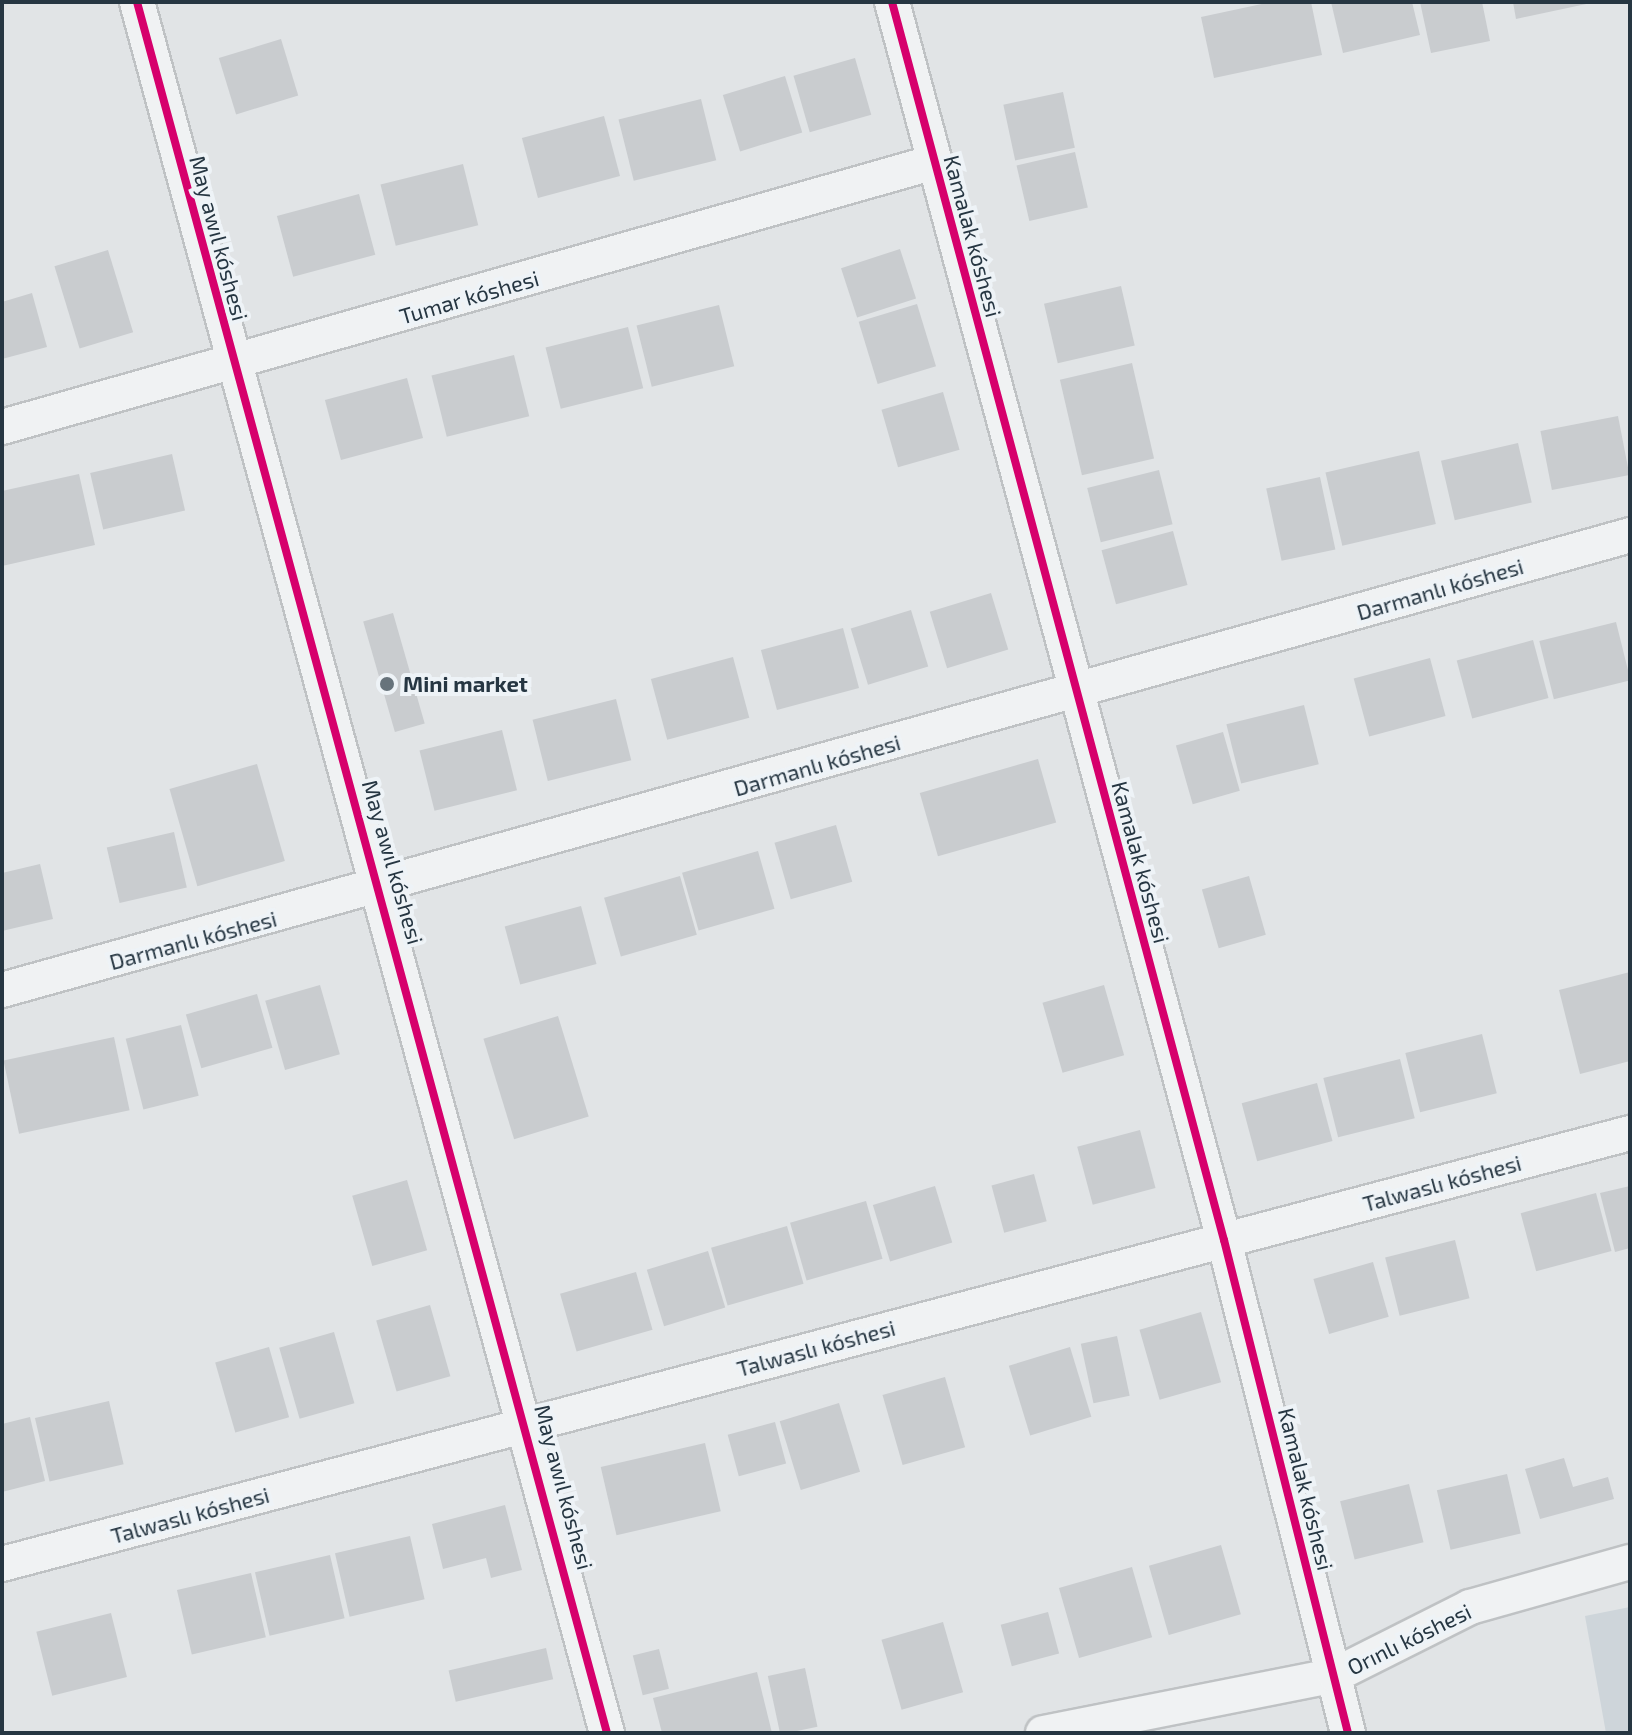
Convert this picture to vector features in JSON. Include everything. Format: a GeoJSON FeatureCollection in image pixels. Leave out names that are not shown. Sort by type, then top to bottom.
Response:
{"type":"FeatureCollection","features":[{"type":"Feature","properties":{"kind":"street","name":"May awıl kóshesi"},"geometry":{"type":"LineString","coordinates":[[137,2],[529,1424],[607,1733]]}},
{"type":"Feature","properties":{"kind":"street","name":"Kamalak kóshesi"},"geometry":{"type":"LineString","coordinates":[[892,2],[1224,1240],[1348,1733]]}},
{"type":"Feature","properties":{"kind":"street","name":"Tumar kóshesi"},"geometry":{"type":"LineString","coordinates":[[2,427],[235,365],[935,162]]}},
{"type":"Feature","properties":{"kind":"street","name":"Darmanlı kóshesi"},"geometry":{"type":"LineString","coordinates":[[2,990],[382,888],[1630,535]]}},
{"type":"Feature","properties":{"kind":"street","name":"Talwaslı kóshesi"},"geometry":{"type":"LineString","coordinates":[[2,1564],[1630,1133]]}},
{"type":"Feature","properties":{"kind":"street","name":"Orınlı kóshesi"},"geometry":{"type":"LineString","coordinates":[[1043,1733],[1335,1675],[1470,1607],[1630,1562]]}},
{"type":"Feature","properties":{"kind":"shaded area"},"geometry":{"type":"Polygon","coordinates":[[[1630,1607],[1630,1733],[1606,1733],[1585,1616],[1630,1607]]]}},
{"type":"Feature","properties":{"kind":"building"},"geometry":{"type":"Polygon","coordinates":[[[1271,2],[1311,2],[1322,55],[1214,78],[1201,17],[1271,2]]]}},
{"type":"Feature","properties":{"kind":"building"},"geometry":{"type":"Polygon","coordinates":[[[1331,2],[1412,2],[1420,35],[1343,53],[1331,2]]]}},
{"type":"Feature","properties":{"kind":"building"},"geometry":{"type":"Polygon","coordinates":[[[1420,2],[1482,2],[1490,41],[1431,53],[1420,2]]]}},
{"type":"Feature","properties":{"kind":"building"},"geometry":{"type":"Polygon","coordinates":[[[1513,2],[1591,2],[1591,3],[1516,19],[1513,2]]]}},
{"type":"Feature","properties":{"kind":"building"},"geometry":{"type":"Polygon","coordinates":[[[281,39],[298,95],[236,114],[219,58],[281,39]]]}},
{"type":"Feature","properties":{"kind":"building"},"geometry":{"type":"Polygon","coordinates":[[[855,58],[871,115],[810,132],[793,76],[855,58]]]}},
{"type":"Feature","properties":{"kind":"building"},"geometry":{"type":"Polygon","coordinates":[[[785,76],[802,132],[740,151],[723,95],[785,76]]]}},
{"type":"Feature","properties":{"kind":"building"},"geometry":{"type":"Polygon","coordinates":[[[1063,92],[1075,148],[1015,160],[1003,105],[1063,92]]]}},
{"type":"Feature","properties":{"kind":"building"},"geometry":{"type":"Polygon","coordinates":[[[701,99],[716,160],[634,181],[619,120],[701,99]]]}},
{"type":"Feature","properties":{"kind":"building"},"geometry":{"type":"Polygon","coordinates":[[[604,116],[620,176],[538,198],[522,138],[604,116]]]}},
{"type":"Feature","properties":{"kind":"building"},"geometry":{"type":"Polygon","coordinates":[[[1075,152],[1088,208],[1029,221],[1017,165],[1075,152]]]}},
{"type":"Feature","properties":{"kind":"building"},"geometry":{"type":"Polygon","coordinates":[[[463,164],[478,225],[396,246],[381,185],[463,164]]]}},
{"type":"Feature","properties":{"kind":"building"},"geometry":{"type":"Polygon","coordinates":[[[359,194],[375,255],[293,277],[277,216],[359,194]]]}},
{"type":"Feature","properties":{"kind":"building"},"geometry":{"type":"Polygon","coordinates":[[[900,249],[916,298],[857,318],[841,268],[900,249]]]}},
{"type":"Feature","properties":{"kind":"building"},"geometry":{"type":"Polygon","coordinates":[[[108,250],[133,332],[80,349],[54,266],[108,250]]]}},
{"type":"Feature","properties":{"kind":"building"},"geometry":{"type":"Polygon","coordinates":[[[1121,286],[1135,345],[1058,363],[1044,304],[1121,286]]]}},
{"type":"Feature","properties":{"kind":"building"},"geometry":{"type":"Polygon","coordinates":[[[32,293],[47,347],[2,359],[2,302],[32,293]]]}},
{"type":"Feature","properties":{"kind":"building"},"geometry":{"type":"Polygon","coordinates":[[[917,304],[936,366],[878,384],[859,322],[917,304]]]}},
{"type":"Feature","properties":{"kind":"building"},"geometry":{"type":"Polygon","coordinates":[[[719,305],[734,366],[652,387],[637,326],[719,305]]]}},
{"type":"Feature","properties":{"kind":"building"},"geometry":{"type":"Polygon","coordinates":[[[628,327],[643,388],[561,409],[546,348],[628,327]]]}},
{"type":"Feature","properties":{"kind":"building"},"geometry":{"type":"Polygon","coordinates":[[[514,355],[529,416],[447,437],[432,376],[514,355]]]}},
{"type":"Feature","properties":{"kind":"building"},"geometry":{"type":"Polygon","coordinates":[[[1132,363],[1154,458],[1082,475],[1060,380],[1132,363]]]}},
{"type":"Feature","properties":{"kind":"building"},"geometry":{"type":"Polygon","coordinates":[[[407,378],[423,438],[341,460],[325,400],[407,378]]]}},
{"type":"Feature","properties":{"kind":"building"},"geometry":{"type":"Polygon","coordinates":[[[943,392],[960,450],[898,467],[881,410],[943,392]]]}},
{"type":"Feature","properties":{"kind":"building"},"geometry":{"type":"Polygon","coordinates":[[[1618,416],[1629,475],[1552,490],[1540,431],[1618,416]]]}},
{"type":"Feature","properties":{"kind":"building"},"geometry":{"type":"Polygon","coordinates":[[[1518,443],[1532,502],[1455,520],[1441,461],[1518,443]]]}},
{"type":"Feature","properties":{"kind":"building"},"geometry":{"type":"Polygon","coordinates":[[[1419,451],[1436,524],[1342,546],[1325,473],[1419,451]]]}},
{"type":"Feature","properties":{"kind":"building"},"geometry":{"type":"Polygon","coordinates":[[[172,454],[185,511],[103,529],[90,473],[172,454]]]}},
{"type":"Feature","properties":{"kind":"building"},"geometry":{"type":"Polygon","coordinates":[[[1159,470],[1173,524],[1101,542],[1087,488],[1159,470]]]}},
{"type":"Feature","properties":{"kind":"building"},"geometry":{"type":"Polygon","coordinates":[[[79,474],[95,545],[2,566],[2,491],[79,474]]]}},
{"type":"Feature","properties":{"kind":"building"},"geometry":{"type":"Polygon","coordinates":[[[1320,477],[1335,549],[1282,561],[1266,488],[1320,477]]]}},
{"type":"Feature","properties":{"kind":"building"},"geometry":{"type":"Polygon","coordinates":[[[1173,531],[1187,585],[1116,604],[1102,550],[1173,531]]]}},
{"type":"Feature","properties":{"kind":"building"},"geometry":{"type":"Polygon","coordinates":[[[991,593],[1008,649],[947,668],[930,612],[991,593]]]}},
{"type":"Feature","properties":{"kind":"building"},"geometry":{"type":"Polygon","coordinates":[[[911,610],[928,666],[868,685],[851,628],[911,610]]]}},
{"type":"Feature","properties":{"kind":"building"},"geometry":{"type":"Polygon","coordinates":[[[393,613],[425,724],[395,732],[363,622],[393,613]]]}},
{"type":"Feature","properties":{"kind":"building"},"geometry":{"type":"Polygon","coordinates":[[[1616,622],[1630,680],[1554,699],[1539,641],[1616,622]]]}},
{"type":"Feature","properties":{"kind":"building"},"geometry":{"type":"Polygon","coordinates":[[[843,628],[859,688],[777,710],[761,650],[843,628]]]}},
{"type":"Feature","properties":{"kind":"building"},"geometry":{"type":"Polygon","coordinates":[[[1533,640],[1549,698],[1472,718],[1457,660],[1533,640]]]}},
{"type":"Feature","properties":{"kind":"building"},"geometry":{"type":"Polygon","coordinates":[[[733,657],[749,718],[667,740],[651,679],[733,657]]]}},
{"type":"Feature","properties":{"kind":"building"},"geometry":{"type":"Polygon","coordinates":[[[1430,658],[1446,716],[1369,736],[1354,678],[1430,658]]]}},
{"type":"Feature","properties":{"kind":"building"},"geometry":{"type":"Polygon","coordinates":[[[616,699],[631,760],[548,781],[533,720],[616,699]]]}},
{"type":"Feature","properties":{"kind":"building"},"geometry":{"type":"Polygon","coordinates":[[[1304,705],[1319,764],[1241,784],[1226,724],[1304,705]]]}},
{"type":"Feature","properties":{"kind":"building"},"geometry":{"type":"Polygon","coordinates":[[[502,730],[517,790],[435,811],[420,751],[502,730]]]}},
{"type":"Feature","properties":{"kind":"building"},"geometry":{"type":"Polygon","coordinates":[[[1223,732],[1240,791],[1193,804],[1176,746],[1223,732]]]}},
{"type":"Feature","properties":{"kind":"building"},"geometry":{"type":"Polygon","coordinates":[[[1038,759],[1056,822],[938,856],[920,793],[1038,759]]]}},
{"type":"Feature","properties":{"kind":"building"},"geometry":{"type":"Polygon","coordinates":[[[257,764],[285,861],[197,886],[170,789],[257,764]]]}},
{"type":"Feature","properties":{"kind":"building"},"geometry":{"type":"Polygon","coordinates":[[[836,825],[852,882],[791,899],[774,843],[836,825]]]}},
{"type":"Feature","properties":{"kind":"building"},"geometry":{"type":"Polygon","coordinates":[[[174,832],[187,888],[120,903],[107,848],[174,832]]]}},
{"type":"Feature","properties":{"kind":"building"},"geometry":{"type":"Polygon","coordinates":[[[758,851],[775,909],[699,930],[682,873],[758,851]]]}},
{"type":"Feature","properties":{"kind":"building"},"geometry":{"type":"Polygon","coordinates":[[[40,864],[53,919],[2,931],[2,873],[40,864]]]}},
{"type":"Feature","properties":{"kind":"building"},"geometry":{"type":"Polygon","coordinates":[[[680,876],[697,935],[621,956],[604,898],[680,876]]]}},
{"type":"Feature","properties":{"kind":"building"},"geometry":{"type":"Polygon","coordinates":[[[1249,876],[1266,935],[1219,948],[1202,890],[1249,876]]]}},
{"type":"Feature","properties":{"kind":"building"},"geometry":{"type":"Polygon","coordinates":[[[581,906],[597,964],[520,984],[505,926],[581,906]]]}},
{"type":"Feature","properties":{"kind":"building"},"geometry":{"type":"Polygon","coordinates":[[[1630,972],[1630,1061],[1580,1074],[1559,990],[1630,972]]]}},
{"type":"Feature","properties":{"kind":"building"},"geometry":{"type":"Polygon","coordinates":[[[320,985],[340,1054],[285,1070],[265,1001],[320,985]]]}},
{"type":"Feature","properties":{"kind":"building"},"geometry":{"type":"Polygon","coordinates":[[[1104,985],[1124,1055],[1063,1073],[1042,1003],[1104,985]]]}},
{"type":"Feature","properties":{"kind":"building"},"geometry":{"type":"Polygon","coordinates":[[[257,994],[272,1048],[201,1068],[186,1014],[257,994]]]}},
{"type":"Feature","properties":{"kind":"building"},"geometry":{"type":"Polygon","coordinates":[[[558,1016],[589,1116],[514,1139],[483,1039],[558,1016]]]}},
{"type":"Feature","properties":{"kind":"building"},"geometry":{"type":"Polygon","coordinates":[[[181,1025],[199,1096],[143,1110],[126,1039],[181,1025]]]}},
{"type":"Feature","properties":{"kind":"building"},"geometry":{"type":"Polygon","coordinates":[[[1482,1034],[1497,1093],[1420,1112],[1405,1053],[1482,1034]]]}},
{"type":"Feature","properties":{"kind":"building"},"geometry":{"type":"Polygon","coordinates":[[[114,1037],[130,1110],[19,1134],[3,1060],[114,1037]]]}},
{"type":"Feature","properties":{"kind":"building"},"geometry":{"type":"Polygon","coordinates":[[[1400,1059],[1415,1118],[1338,1137],[1323,1078],[1400,1059]]]}},
{"type":"Feature","properties":{"kind":"building"},"geometry":{"type":"Polygon","coordinates":[[[1317,1083],[1333,1141],[1257,1161],[1242,1103],[1317,1083]]]}},
{"type":"Feature","properties":{"kind":"building"},"geometry":{"type":"Polygon","coordinates":[[[1140,1130],[1156,1188],[1093,1205],[1077,1147],[1140,1130]]]}},
{"type":"Feature","properties":{"kind":"building"},"geometry":{"type":"Polygon","coordinates":[[[1034,1174],[1047,1221],[1004,1233],[991,1185],[1034,1174]]]}},
{"type":"Feature","properties":{"kind":"building"},"geometry":{"type":"Polygon","coordinates":[[[407,1180],[427,1250],[372,1266],[352,1196],[407,1180]]]}},
{"type":"Feature","properties":{"kind":"building"},"geometry":{"type":"Polygon","coordinates":[[[935,1186],[952,1242],[890,1261],[873,1205],[935,1186]]]}},
{"type":"Feature","properties":{"kind":"building"},"geometry":{"type":"Polygon","coordinates":[[[1630,1186],[1630,1248],[1615,1252],[1600,1193],[1630,1186]]]}},
{"type":"Feature","properties":{"kind":"building"},"geometry":{"type":"Polygon","coordinates":[[[1596,1193],[1612,1251],[1536,1271],[1521,1213],[1596,1193]]]}},
{"type":"Feature","properties":{"kind":"building"},"geometry":{"type":"Polygon","coordinates":[[[866,1201],[883,1259],[807,1280],[790,1223],[866,1201]]]}},
{"type":"Feature","properties":{"kind":"building"},"geometry":{"type":"Polygon","coordinates":[[[787,1226],[804,1284],[728,1305],[711,1248],[787,1226]]]}},
{"type":"Feature","properties":{"kind":"building"},"geometry":{"type":"Polygon","coordinates":[[[1455,1240],[1470,1298],[1400,1316],[1385,1257],[1455,1240]]]}},
{"type":"Feature","properties":{"kind":"building"},"geometry":{"type":"Polygon","coordinates":[[[708,1251],[725,1307],[664,1326],[647,1270],[708,1251]]]}},
{"type":"Feature","properties":{"kind":"building"},"geometry":{"type":"Polygon","coordinates":[[[1373,1262],[1389,1317],[1329,1334],[1313,1279],[1373,1262]]]}},
{"type":"Feature","properties":{"kind":"building"},"geometry":{"type":"Polygon","coordinates":[[[636,1272],[653,1330],[577,1351],[560,1294],[636,1272]]]}},
{"type":"Feature","properties":{"kind":"building"},"geometry":{"type":"Polygon","coordinates":[[[430,1305],[450,1376],[397,1392],[376,1320],[430,1305]]]}},
{"type":"Feature","properties":{"kind":"building"},"geometry":{"type":"Polygon","coordinates":[[[1201,1312],[1221,1382],[1160,1400],[1139,1330],[1201,1312]]]}},
{"type":"Feature","properties":{"kind":"building"},"geometry":{"type":"Polygon","coordinates":[[[334,1332],[354,1403],[300,1419],[279,1348],[334,1332]]]}},
{"type":"Feature","properties":{"kind":"building"},"geometry":{"type":"Polygon","coordinates":[[[1117,1336],[1130,1396],[1093,1403],[1081,1344],[1117,1336]]]}},
{"type":"Feature","properties":{"kind":"building"},"geometry":{"type":"Polygon","coordinates":[[[269,1347],[289,1417],[235,1433],[215,1362],[269,1347]]]}},
{"type":"Feature","properties":{"kind":"building"},"geometry":{"type":"Polygon","coordinates":[[[1070,1347],[1091,1417],[1030,1436],[1009,1366],[1070,1347]]]}},
{"type":"Feature","properties":{"kind":"building"},"geometry":{"type":"Polygon","coordinates":[[[945,1377],[965,1447],[903,1465],[883,1395],[945,1377]]]}},
{"type":"Feature","properties":{"kind":"building"},"geometry":{"type":"Polygon","coordinates":[[[109,1401],[124,1464],[50,1481],[35,1418],[109,1401]]]}},
{"type":"Feature","properties":{"kind":"building"},"geometry":{"type":"Polygon","coordinates":[[[839,1403],[860,1472],[801,1490],[780,1421],[839,1403]]]}},
{"type":"Feature","properties":{"kind":"building"},"geometry":{"type":"Polygon","coordinates":[[[30,1417],[45,1481],[2,1492],[2,1424],[30,1417]]]}},
{"type":"Feature","properties":{"kind":"building"},"geometry":{"type":"Polygon","coordinates":[[[775,1422],[786,1464],[739,1476],[728,1435],[775,1422]]]}},
{"type":"Feature","properties":{"kind":"building"},"geometry":{"type":"Polygon","coordinates":[[[705,1443],[721,1511],[616,1535],[601,1467],[705,1443]]]}},
{"type":"Feature","properties":{"kind":"building"},"geometry":{"type":"Polygon","coordinates":[[[1564,1458],[1573,1487],[1608,1477],[1614,1499],[1540,1519],[1525,1469],[1564,1458]]]}},
{"type":"Feature","properties":{"kind":"building"},"geometry":{"type":"Polygon","coordinates":[[[1507,1474],[1521,1533],[1451,1550],[1437,1490],[1507,1474]]]}},
{"type":"Feature","properties":{"kind":"building"},"geometry":{"type":"Polygon","coordinates":[[[1409,1484],[1424,1542],[1355,1559],[1340,1501],[1409,1484]]]}},
{"type":"Feature","properties":{"kind":"building"},"geometry":{"type":"Polygon","coordinates":[[[505,1505],[522,1570],[491,1578],[486,1558],[443,1569],[432,1524],[505,1505]]]}},
{"type":"Feature","properties":{"kind":"building"},"geometry":{"type":"Polygon","coordinates":[[[410,1536],[425,1599],[350,1617],[335,1553],[410,1536]]]}},
{"type":"Feature","properties":{"kind":"building"},"geometry":{"type":"Polygon","coordinates":[[[1221,1545],[1241,1614],[1169,1635],[1149,1566],[1221,1545]]]}},
{"type":"Feature","properties":{"kind":"building"},"geometry":{"type":"Polygon","coordinates":[[[330,1555],[345,1618],[270,1636],[255,1572],[330,1555]]]}},
{"type":"Feature","properties":{"kind":"building"},"geometry":{"type":"Polygon","coordinates":[[[1132,1567],[1152,1637],[1079,1658],[1059,1588],[1132,1567]]]}},
{"type":"Feature","properties":{"kind":"building"},"geometry":{"type":"Polygon","coordinates":[[[251,1573],[266,1637],[192,1654],[177,1590],[251,1573]]]}},
{"type":"Feature","properties":{"kind":"building"},"geometry":{"type":"Polygon","coordinates":[[[1048,1612],[1059,1654],[1012,1666],[1001,1625],[1048,1612]]]}},
{"type":"Feature","properties":{"kind":"building"},"geometry":{"type":"Polygon","coordinates":[[[111,1613],[127,1677],[52,1696],[36,1632],[111,1613]]]}},
{"type":"Feature","properties":{"kind":"building"},"geometry":{"type":"Polygon","coordinates":[[[943,1622],[963,1692],[902,1710],[881,1640],[943,1622]]]}},
{"type":"Feature","properties":{"kind":"building"},"geometry":{"type":"Polygon","coordinates":[[[546,1648],[553,1679],[456,1702],[449,1670],[546,1648]]]}},
{"type":"Feature","properties":{"kind":"building"},"geometry":{"type":"Polygon","coordinates":[[[659,1649],[669,1689],[643,1695],[633,1656],[659,1649]]]}},
{"type":"Feature","properties":{"kind":"building"},"geometry":{"type":"Polygon","coordinates":[[[805,1668],[817,1727],[780,1733],[768,1676],[805,1668]]]}},
{"type":"Feature","properties":{"kind":"building"},"geometry":{"type":"Polygon","coordinates":[[[757,1672],[772,1733],[662,1733],[653,1698],[757,1672]]]}},
{"type":"Feature","properties":{"kind":"cycle path"},"geometry":{"type":"LineString","coordinates":[[137,2],[607,1733]]}},
{"type":"Feature","properties":{"kind":"cycle path"},"geometry":{"type":"LineString","coordinates":[[892,2],[1224,1240],[1348,1733]]}},
{"type":"Feature","properties":{"kind":"place","name":"Mini market"},"geometry":{"type":"Point","coordinates":[387,684]}}]}
